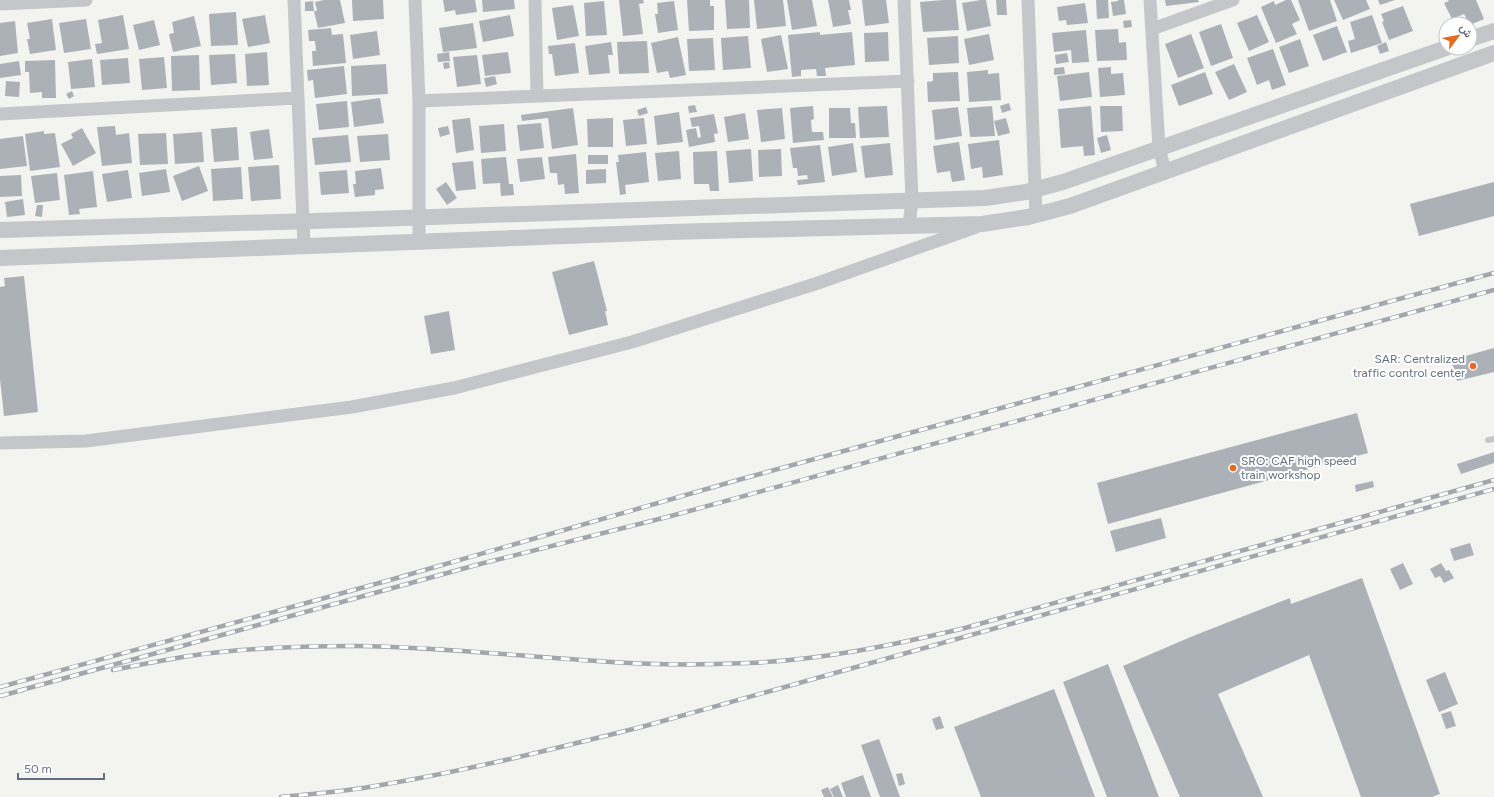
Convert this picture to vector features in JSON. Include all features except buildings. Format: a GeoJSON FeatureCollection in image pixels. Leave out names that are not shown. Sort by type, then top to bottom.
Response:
{"type":"FeatureCollection","features":[{"type":"Feature","properties":{"kind":"street"},"geometry":{"type":"LineString","coordinates":[[0,4],[28,1],[86,0]]}},
{"type":"Feature","properties":{"kind":"street"},"geometry":{"type":"LineString","coordinates":[[294,0],[304,246]]}},
{"type":"Feature","properties":{"kind":"street"},"geometry":{"type":"LineString","coordinates":[[415,0],[419,101],[420,241]]}},
{"type":"Feature","properties":{"kind":"street"},"geometry":{"type":"LineString","coordinates":[[534,0],[537,96]]}},
{"type":"Feature","properties":{"kind":"street"},"geometry":{"type":"LineString","coordinates":[[904,0],[912,200],[910,226]]}},
{"type":"Feature","properties":{"kind":"street"},"geometry":{"type":"LineString","coordinates":[[1028,0],[1036,215]]}},
{"type":"Feature","properties":{"kind":"street"},"geometry":{"type":"LineString","coordinates":[[1150,0],[1159,148],[1166,171]]}},
{"type":"Feature","properties":{"kind":"street"},"geometry":{"type":"LineString","coordinates":[[1152,29],[1233,0]]}},
{"type":"Feature","properties":{"kind":"street"},"geometry":{"type":"LineString","coordinates":[[1478,36],[1494,31]]}},
{"type":"Feature","properties":{"kind":"street"},"geometry":{"type":"LineString","coordinates":[[0,230],[304,222],[985,198],[1036,189],[1063,182],[1438,51]]}},
{"type":"Feature","properties":{"kind":"street"},"geometry":{"type":"LineString","coordinates":[[0,258],[669,232],[982,224],[1036,215],[1070,206],[1494,53]]}},
{"type":"Feature","properties":{"kind":"street"},"geometry":{"type":"LineString","coordinates":[[419,101],[908,81]]}},
{"type":"Feature","properties":{"kind":"street"},"geometry":{"type":"LineString","coordinates":[[0,114],[298,98]]}},
{"type":"Feature","properties":{"kind":"street"},"geometry":{"type":"LineString","coordinates":[[0,443],[86,441],[352,407],[454,388],[632,342],[815,284],[982,224]]}},
{"type":"Feature","properties":{"kind":"railway"},"geometry":{"type":"LineString","coordinates":[[0,687],[390,580],[738,480],[1494,273]]}},
{"type":"Feature","properties":{"kind":"railway"},"geometry":{"type":"LineString","coordinates":[[18,691],[480,564],[671,516],[1494,290]]}},
{"type":"Feature","properties":{"kind":"railway"},"geometry":{"type":"LineString","coordinates":[[113,670],[210,653],[315,646],[421,648],[579,660],[662,664],[748,663],[803,659],[885,646],[965,628],[1494,480]]}},
{"type":"Feature","properties":{"kind":"railway"},"geometry":{"type":"LineString","coordinates":[[281,797],[336,792],[404,781],[473,767],[645,726],[1494,489]]}},
{"type":"Feature","properties":{"kind":"railway"},"geometry":{"type":"LineString","coordinates":[[0,696],[23,690]]}},
{"type":"Feature","properties":{"kind":"place","name":"SAR: Centralized traffic control center"},"geometry":{"type":"Point","coordinates":[1473,366]}},
{"type":"Feature","properties":{"kind":"place","name":"SRO: CAF high speed train workshop"},"geometry":{"type":"Point","coordinates":[1233,468]}}]}
